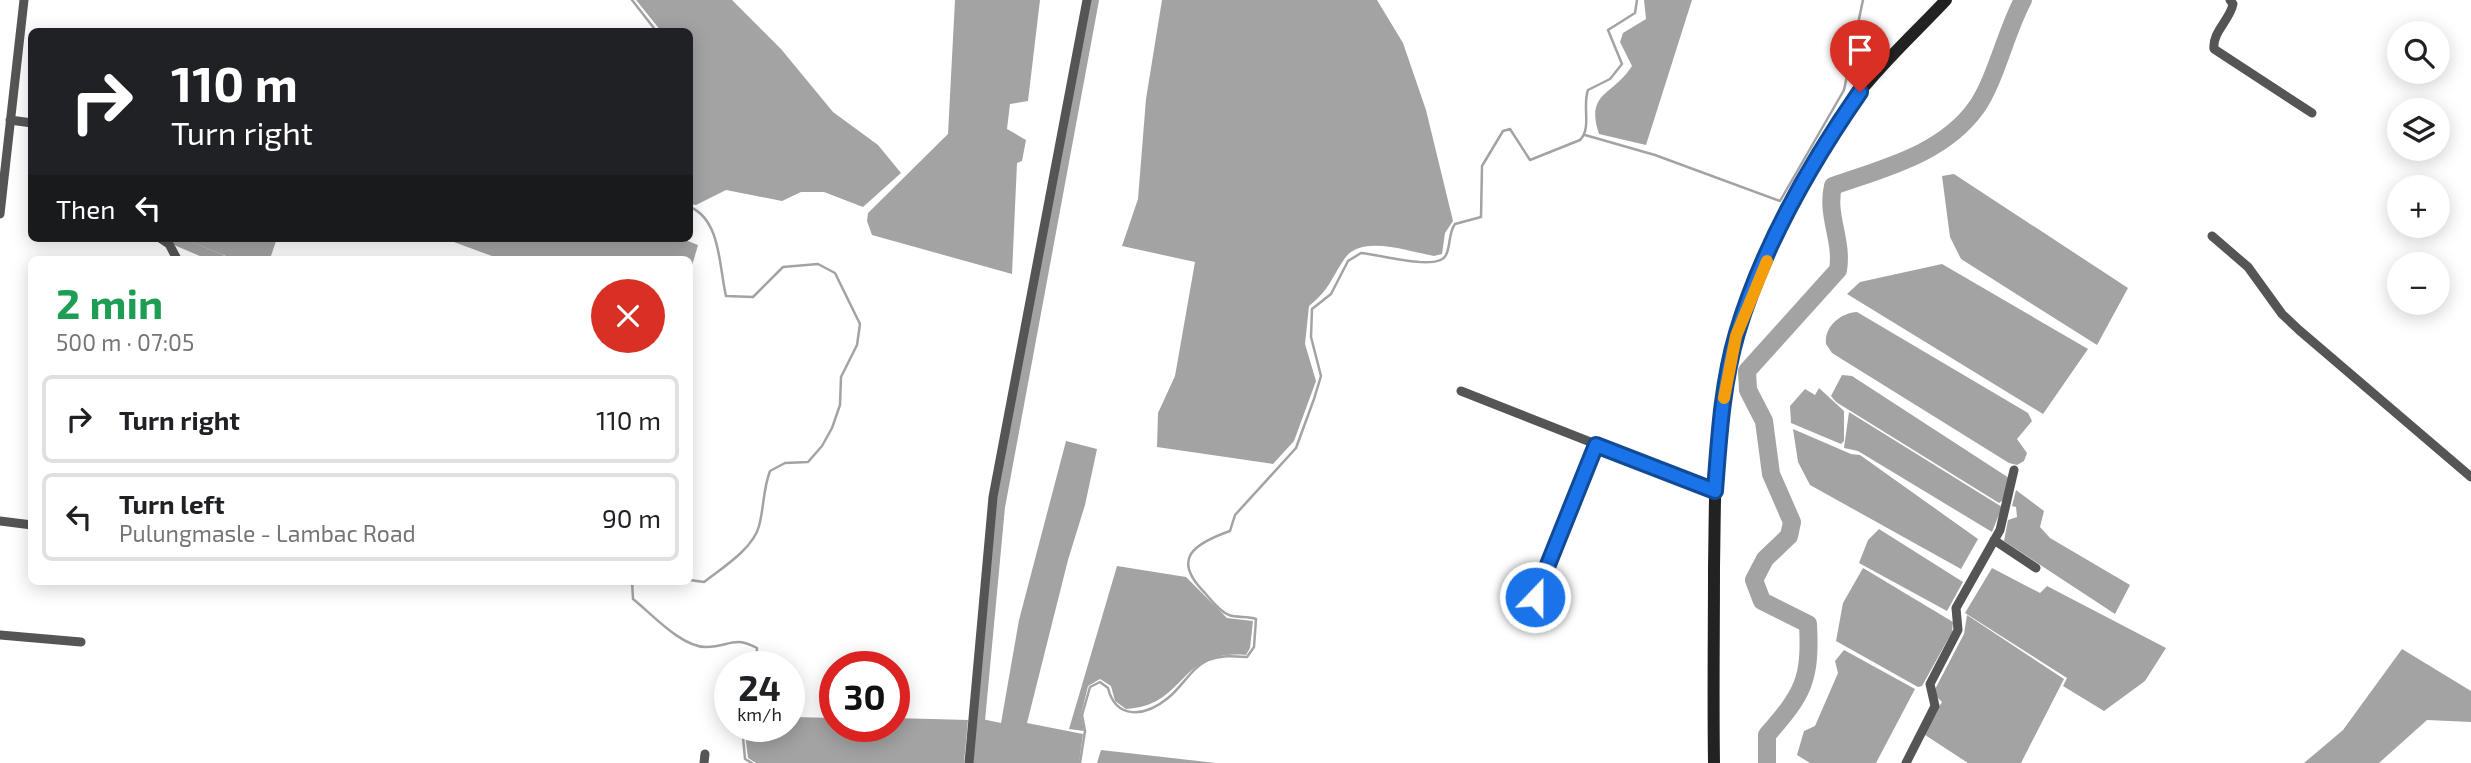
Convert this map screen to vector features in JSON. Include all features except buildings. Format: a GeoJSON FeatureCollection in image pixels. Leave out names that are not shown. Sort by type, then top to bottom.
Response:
{"type":"FeatureCollection","features":[{"type":"Feature","properties":{"kind":"street"},"geometry":{"type":"LineString","coordinates":[[0,214],[24,0]]}},
{"type":"Feature","properties":{"kind":"street"},"geometry":{"type":"LineString","coordinates":[[969,763],[993,497],[1087,0]]}},
{"type":"Feature","properties":{"kind":"street"},"geometry":{"type":"LineString","coordinates":[[1714,763],[1715,491],[1721,412],[1736,336],[1747,303],[1788,214],[1827,139],[1860,92],[1946,0]]}},
{"type":"Feature","properties":{"kind":"street"},"geometry":{"type":"LineString","coordinates":[[2230,0],[2233,8],[2214,40],[2214,49],[2312,113]]}},
{"type":"Feature","properties":{"kind":"street"},"geometry":{"type":"LineString","coordinates":[[10,120],[28,123]]}},
{"type":"Feature","properties":{"kind":"street"},"geometry":{"type":"LineString","coordinates":[[2212,236],[2248,267],[2290,322],[2471,477]]}},
{"type":"Feature","properties":{"kind":"street"},"geometry":{"type":"LineString","coordinates":[[1461,391],[1715,491]]}},
{"type":"Feature","properties":{"kind":"street"},"geometry":{"type":"LineString","coordinates":[[1535,597],[1596,445]]}},
{"type":"Feature","properties":{"kind":"street"},"geometry":{"type":"LineString","coordinates":[[1906,763],[1935,706],[1930,684],[1958,630],[1956,608],[1994,540],[2006,512],[2014,470]]}},
{"type":"Feature","properties":{"kind":"street"},"geometry":{"type":"LineString","coordinates":[[0,521],[28,524]]}},
{"type":"Feature","properties":{"kind":"street"},"geometry":{"type":"LineString","coordinates":[[1994,540],[2036,568]]}},
{"type":"Feature","properties":{"kind":"street"},"geometry":{"type":"LineString","coordinates":[[0,635],[81,642]]}},
{"type":"Feature","properties":{"kind":"shaded area"},"geometry":{"type":"Polygon","coordinates":[[[636,0],[732,0],[781,49],[833,112],[878,145],[901,173],[863,207],[824,192],[801,192],[782,201],[726,190],[693,204],[693,28],[659,28],[636,0]]]}},
{"type":"Feature","properties":{"kind":"shaded area"},"geometry":{"type":"Polygon","coordinates":[[[955,0],[1040,0],[1028,101],[1010,104],[1007,129],[1026,140],[1022,161],[1017,163],[1012,274],[872,235],[867,221],[868,213],[948,134],[955,0]]]}},
{"type":"Feature","properties":{"kind":"shaded area"},"geometry":{"type":"Polygon","coordinates":[[[1162,0],[1377,0],[1403,43],[1426,110],[1453,221],[1445,233],[1442,254],[1434,256],[1387,246],[1363,247],[1353,251],[1345,258],[1326,289],[1309,306],[1305,344],[1316,381],[1294,441],[1273,464],[1157,447],[1158,413],[1175,376],[1195,262],[1122,246],[1138,199],[1146,99],[1162,0]]]}},
{"type":"Feature","properties":{"kind":"shaded area"},"geometry":{"type":"Polygon","coordinates":[[[1644,0],[1692,0],[1646,145],[1599,134],[1596,120],[1598,102],[1632,66],[1620,42],[1623,33],[1646,19],[1644,0]]]}},
{"type":"Feature","properties":{"kind":"shaded area"},"geometry":{"type":"Polygon","coordinates":[[[1954,174],[2128,288],[2097,345],[1961,259],[1950,237],[1942,176],[1954,174]]]}},
{"type":"Feature","properties":{"kind":"shaded area"},"geometry":{"type":"Polygon","coordinates":[[[192,242],[276,242],[271,256],[226,256],[192,242]]]}},
{"type":"Feature","properties":{"kind":"shaded area"},"geometry":{"type":"Polygon","coordinates":[[[454,242],[690,242],[698,245],[693,262],[693,256],[492,256],[454,242]]]}},
{"type":"Feature","properties":{"kind":"shaded area"},"geometry":{"type":"Polygon","coordinates":[[[1942,264],[2088,349],[2043,414],[1847,294],[1860,282],[1942,264]]]}},
{"type":"Feature","properties":{"kind":"shaded area"},"geometry":{"type":"Polygon","coordinates":[[[1857,312],[2028,413],[2032,421],[2017,439],[2027,453],[2024,461],[2017,465],[2009,463],[1832,353],[1826,344],[1831,326],[1840,318],[1857,312]]]}},
{"type":"Feature","properties":{"kind":"shaded area"},"geometry":{"type":"Polygon","coordinates":[[[1842,375],[1852,376],[2009,478],[2005,499],[1999,503],[1836,402],[1831,396],[1842,375]]]}},
{"type":"Feature","properties":{"kind":"shaded area"},"geometry":{"type":"Polygon","coordinates":[[[1819,388],[1844,411],[1844,441],[1841,444],[1791,423],[1790,406],[1805,389],[1815,395],[1819,388]]]}},
{"type":"Feature","properties":{"kind":"shaded area"},"geometry":{"type":"Polygon","coordinates":[[[1849,412],[2002,507],[1992,532],[1858,451],[1844,448],[1849,412]]]}},
{"type":"Feature","properties":{"kind":"shaded area"},"geometry":{"type":"Polygon","coordinates":[[[1793,429],[1851,454],[1860,455],[1978,539],[1961,569],[1810,485],[1798,462],[1793,429]]]}},
{"type":"Feature","properties":{"kind":"shaded area"},"geometry":{"type":"Polygon","coordinates":[[[1066,441],[1097,449],[1085,505],[1068,560],[1027,723],[1083,734],[1079,763],[978,763],[982,719],[1001,723],[1019,620],[1066,441]]]}},
{"type":"Feature","properties":{"kind":"shaded area"},"geometry":{"type":"Polygon","coordinates":[[[2016,490],[2044,511],[2040,527],[2050,538],[2130,585],[2115,614],[2004,541],[2008,520],[2017,517],[2016,507],[2012,506],[2016,490]]]}},
{"type":"Feature","properties":{"kind":"shaded area"},"geometry":{"type":"Polygon","coordinates":[[[1879,529],[1963,582],[1947,611],[1859,563],[1868,540],[1879,529]]]}},
{"type":"Feature","properties":{"kind":"shaded area"},"geometry":{"type":"Polygon","coordinates":[[[1117,566],[1186,577],[1227,618],[1253,621],[1250,648],[1246,655],[1224,655],[1207,660],[1173,689],[1146,706],[1126,709],[1115,701],[1111,686],[1100,679],[1088,686],[1081,715],[1084,731],[1069,729],[1117,566]]]}},
{"type":"Feature","properties":{"kind":"shaded area"},"geometry":{"type":"Polygon","coordinates":[[[1863,568],[1953,622],[1952,632],[1922,686],[1918,687],[1836,641],[1843,603],[1863,568]]]}},
{"type":"Feature","properties":{"kind":"shaded area"},"geometry":{"type":"Polygon","coordinates":[[[1992,568],[2040,593],[2047,586],[2166,648],[2145,681],[2104,711],[2063,686],[2067,678],[1965,613],[1992,568]]]}},
{"type":"Feature","properties":{"kind":"shaded area"},"geometry":{"type":"Polygon","coordinates":[[[1967,615],[2064,679],[2021,763],[1968,763],[1922,733],[1942,702],[1933,693],[1964,634],[1967,615]]]}},
{"type":"Feature","properties":{"kind":"shaded area"},"geometry":{"type":"Polygon","coordinates":[[[2402,649],[2471,691],[2471,722],[2427,720],[2379,763],[2304,763],[2343,730],[2402,649]]]}},
{"type":"Feature","properties":{"kind":"shaded area"},"geometry":{"type":"Polygon","coordinates":[[[1844,650],[1915,689],[1876,763],[1810,763],[1797,755],[1804,731],[1815,726],[1838,673],[1835,661],[1844,650]]]}},
{"type":"Feature","properties":{"kind":"shaded area"},"geometry":{"type":"Polygon","coordinates":[[[805,717],[819,718],[819,742],[910,742],[910,718],[968,720],[964,763],[756,763],[748,758],[746,742],[805,742],[805,717]]]}},
{"type":"Feature","properties":{"kind":"shaded area"},"geometry":{"type":"Polygon","coordinates":[[[1101,750],[1216,763],[1097,763],[1101,750]]]}},
{"type":"Feature","properties":{"kind":"waterway"},"geometry":{"type":"LineString","coordinates":[[632,0],[654,28]]}},
{"type":"Feature","properties":{"kind":"waterway"},"geometry":{"type":"LineString","coordinates":[[976,763],[1000,507],[1094,0]]}},
{"type":"Feature","properties":{"kind":"waterway"},"geometry":{"type":"LineString","coordinates":[[1080,763],[1085,731],[1082,715],[1090,687],[1100,682],[1108,688],[1118,706],[1124,710],[1141,712],[1168,698],[1202,663],[1213,658],[1247,657],[1254,647],[1256,619],[1232,616],[1219,608],[1195,581],[1189,571],[1188,562],[1197,547],[1230,531],[1235,515],[1296,448],[1321,376],[1311,337],[1312,309],[1331,294],[1348,261],[1361,253],[1407,261],[1441,260],[1446,255],[1455,224],[1481,217],[1482,166],[1503,131],[1510,129],[1530,160],[1580,140],[1584,135],[1586,123],[1588,90],[1610,79],[1622,64],[1608,30],[1635,13],[1637,0]]}},
{"type":"Feature","properties":{"kind":"waterway"},"geometry":{"type":"LineString","coordinates":[[1585,135],[1655,155],[1780,201],[1844,90],[1863,0]]}},
{"type":"Feature","properties":{"kind":"waterway"},"geometry":{"type":"LineString","coordinates":[[1767,763],[1767,735],[1797,697],[1806,673],[1809,643],[1808,624],[1762,601],[1754,580],[1765,559],[1789,536],[1792,522],[1771,474],[1764,421],[1748,390],[1747,371],[1838,270],[1831,197],[1833,186],[1892,166],[1930,148],[1962,124],[1976,108],[1989,85],[2023,0]]}},
{"type":"Feature","properties":{"kind":"waterway"},"geometry":{"type":"LineString","coordinates":[[693,209],[708,222],[713,233],[726,296],[753,297],[783,267],[818,264],[835,273],[860,324],[857,345],[841,377],[840,405],[822,446],[808,462],[785,463],[770,471],[756,534],[736,557],[704,582],[693,580]]}},
{"type":"Feature","properties":{"kind":"waterway"},"geometry":{"type":"LineString","coordinates":[[180,242],[213,256]]}},
{"type":"Feature","properties":{"kind":"waterway"},"geometry":{"type":"LineString","coordinates":[[632,585],[633,599],[687,642],[706,647],[742,642],[757,648],[757,651]]}},
{"type":"Feature","properties":{"kind":"waterway"},"geometry":{"type":"LineString","coordinates":[[743,742],[745,759],[752,763]]}},
{"type":"Feature","properties":{"kind":"slow traffic"},"geometry":{"type":"LineString","coordinates":[[1724,398],[1736,336],[1747,303],[1767,261]]}},
{"type":"Feature","properties":{"kind":"route"},"geometry":{"type":"LineString","coordinates":[[1535,597],[1596,445],[1715,491],[1721,412],[1736,336],[1747,303],[1803,182],[1827,139],[1860,92]]}}]}
